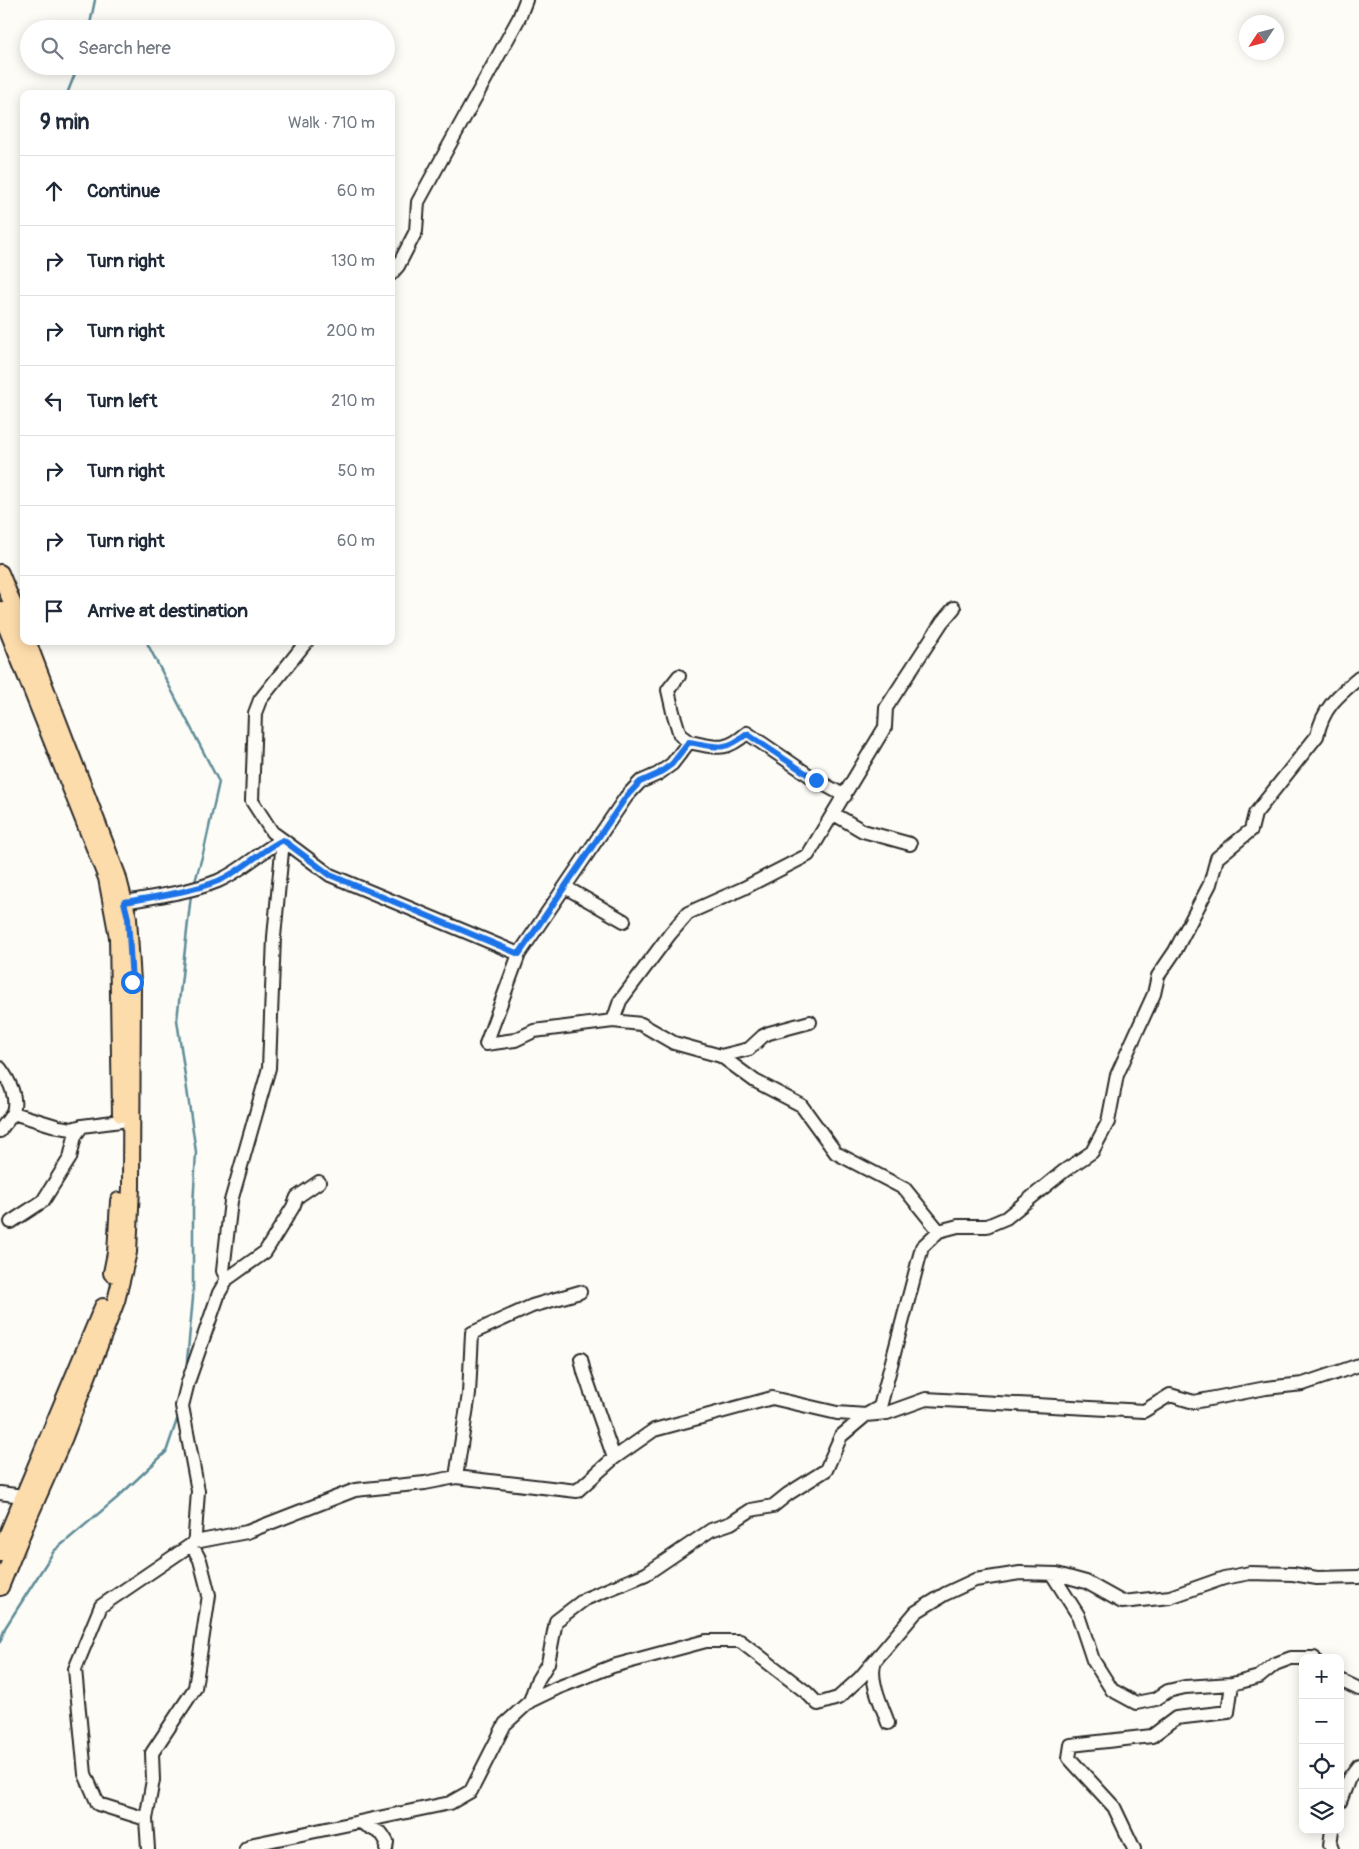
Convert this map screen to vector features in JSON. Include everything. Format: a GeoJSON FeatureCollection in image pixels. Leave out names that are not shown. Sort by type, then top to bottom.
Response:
{"type":"FeatureCollection","features":[{"type":"Feature","properties":{"kind":"main road"},"geometry":{"type":"LineString","coordinates":[[0,573],[20,622]]}},
{"type":"Feature","properties":{"kind":"main road"},"geometry":{"type":"LineString","coordinates":[[0,610],[107,878],[118,937],[121,1121],[121,1178],[116,1253],[106,1299],[0,1553]]}},
{"type":"Feature","properties":{"kind":"main road"},"geometry":{"type":"LineString","coordinates":[[0,1587],[64,1437],[116,1301],[128,1252],[131,1187],[132,982],[128,918],[117,875],[29,645]]}},
{"type":"Feature","properties":{"kind":"street"},"geometry":{"type":"LineString","coordinates":[[395,269],[416,230],[418,202],[519,18],[526,0]]}},
{"type":"Feature","properties":{"kind":"street"},"geometry":{"type":"LineString","coordinates":[[613,1021],[620,1001],[688,913],[744,888],[808,855],[845,796],[884,727],[886,708],[942,622],[954,608]]}},
{"type":"Feature","properties":{"kind":"street"},"geometry":{"type":"LineString","coordinates":[[304,645],[260,700],[255,713],[252,801],[272,832],[330,875],[519,954]]}},
{"type":"Feature","properties":{"kind":"street"},"geometry":{"type":"LineString","coordinates":[[679,676],[668,690],[680,735],[689,742],[724,748],[735,744],[747,734],[816,780],[845,796]]}},
{"type":"Feature","properties":{"kind":"street"},"geometry":{"type":"LineString","coordinates":[[530,1701],[537,1681],[548,1663],[556,1621],[585,1599],[646,1574],[711,1530],[731,1523],[751,1510],[773,1506],[826,1470],[841,1436],[866,1415],[880,1407],[922,1248],[939,1231],[958,1226],[987,1226],[1006,1218],[1064,1171],[1092,1152],[1108,1122],[1118,1075],[1154,994],[1158,976],[1175,951],[1210,884],[1217,858],[1251,830],[1255,814],[1317,736],[1320,721],[1326,709],[1359,678]]}},
{"type":"Feature","properties":{"kind":"street"},"geometry":{"type":"LineString","coordinates":[[689,742],[672,764],[658,774],[640,782],[631,792],[519,954],[486,1044],[515,1040],[534,1031],[613,1021],[641,1024],[674,1043],[721,1056],[755,1081],[801,1106],[836,1153],[905,1189],[939,1231]]}},
{"type":"Feature","properties":{"kind":"street"},"geometry":{"type":"LineString","coordinates":[[834,814],[863,831],[910,844]]}},
{"type":"Feature","properties":{"kind":"street"},"geometry":{"type":"LineString","coordinates":[[124,902],[172,893],[218,881],[252,860],[270,846],[283,840]]}},
{"type":"Feature","properties":{"kind":"street"},"geometry":{"type":"LineString","coordinates":[[227,1280],[223,1272],[230,1201],[269,1068],[274,937],[283,840]]}},
{"type":"Feature","properties":{"kind":"street"},"geometry":{"type":"LineString","coordinates":[[565,887],[624,922]]}},
{"type":"Feature","properties":{"kind":"street"},"geometry":{"type":"LineString","coordinates":[[721,1056],[749,1048],[769,1033],[810,1022]]}},
{"type":"Feature","properties":{"kind":"street"},"geometry":{"type":"LineString","coordinates":[[0,1068],[10,1084],[14,1098],[13,1112],[0,1130]]}},
{"type":"Feature","properties":{"kind":"street"},"geometry":{"type":"LineString","coordinates":[[13,1112],[59,1127],[72,1129],[121,1121]]}},
{"type":"Feature","properties":{"kind":"street"},"geometry":{"type":"LineString","coordinates":[[11,1222],[43,1201],[70,1158],[75,1136],[82,1126]]}},
{"type":"Feature","properties":{"kind":"street"},"geometry":{"type":"LineString","coordinates":[[148,1849],[146,1819],[153,1780],[152,1753],[195,1688],[209,1595],[200,1560],[194,1549],[198,1491],[182,1406],[188,1382],[219,1293],[227,1280],[265,1252],[293,1207],[297,1197],[319,1182]]}},
{"type":"Feature","properties":{"kind":"street"},"geometry":{"type":"LineString","coordinates":[[456,1477],[469,1394],[472,1333],[532,1306],[580,1292]]}},
{"type":"Feature","properties":{"kind":"street"},"geometry":{"type":"LineString","coordinates":[[581,1359],[614,1458]]}},
{"type":"Feature","properties":{"kind":"street"},"geometry":{"type":"LineString","coordinates":[[146,1819],[98,1804],[85,1774],[75,1669],[101,1606],[195,1542],[247,1532],[355,1490],[425,1483],[456,1477],[577,1491],[614,1458],[654,1430],[772,1398],[837,1413],[866,1415],[887,1413],[926,1399],[1144,1411],[1170,1395],[1194,1402],[1266,1388],[1303,1384],[1359,1365]]}},
{"type":"Feature","properties":{"kind":"street"},"geometry":{"type":"LineString","coordinates":[[0,1493],[24,1496]]}},
{"type":"Feature","properties":{"kind":"street"},"geometry":{"type":"LineString","coordinates":[[246,1849],[254,1844],[450,1803],[471,1791],[505,1724],[530,1701],[613,1666],[706,1642],[740,1641],[806,1692],[818,1704],[838,1698],[860,1678],[916,1612],[945,1594],[975,1580],[1020,1573],[1052,1574],[1086,1582],[1122,1602],[1170,1597],[1224,1578],[1250,1573],[1293,1574],[1317,1578],[1359,1578]]}},
{"type":"Feature","properties":{"kind":"street"},"geometry":{"type":"LineString","coordinates":[[1052,1574],[1078,1615],[1093,1660],[1112,1690],[1136,1703],[1156,1699],[1168,1691],[1185,1686],[1232,1684],[1258,1677],[1275,1664],[1292,1658],[1299,1658]]}},
{"type":"Feature","properties":{"kind":"street"},"geometry":{"type":"LineString","coordinates":[[877,1656],[872,1668],[873,1681],[888,1723]]}},
{"type":"Feature","properties":{"kind":"street"},"geometry":{"type":"LineString","coordinates":[[1344,1682],[1359,1690]]}},
{"type":"Feature","properties":{"kind":"street"},"geometry":{"type":"LineString","coordinates":[[1134,1849],[1114,1807],[1069,1758],[1071,1745],[1152,1736],[1176,1718],[1228,1712],[1232,1684]]}},
{"type":"Feature","properties":{"kind":"street"},"geometry":{"type":"LineString","coordinates":[[1344,1791],[1349,1778],[1359,1765]]}},
{"type":"Feature","properties":{"kind":"street"},"geometry":{"type":"LineString","coordinates":[[360,1822],[382,1834],[387,1842],[386,1849]]}},
{"type":"Feature","properties":{"kind":"street"},"geometry":{"type":"LineString","coordinates":[[1331,1834],[1330,1845],[1332,1849]]}},
{"type":"Feature","properties":{"kind":"waterway"},"geometry":{"type":"LineString","coordinates":[[91,20],[95,0]]}},
{"type":"Feature","properties":{"kind":"waterway"},"geometry":{"type":"LineString","coordinates":[[69,90],[74,75]]}},
{"type":"Feature","properties":{"kind":"waterway"},"geometry":{"type":"LineString","coordinates":[[148,645],[219,782],[194,885]]}},
{"type":"Feature","properties":{"kind":"waterway"},"geometry":{"type":"LineString","coordinates":[[186,1371],[193,1298],[193,1207],[196,1152],[177,1020],[191,895]]}},
{"type":"Feature","properties":{"kind":"waterway"},"geometry":{"type":"LineString","coordinates":[[0,1642],[5,1628],[54,1551],[117,1498],[166,1452],[179,1414]]}},
{"type":"Feature","properties":{"kind":"route"},"geometry":{"type":"LineString","coordinates":[[132,982],[128,918],[124,902],[172,893],[218,881],[252,860],[270,846],[283,840],[330,875],[519,954],[626,797],[640,782],[658,774],[672,764],[689,742],[724,748],[735,744],[747,734],[816,780]]}}]}
